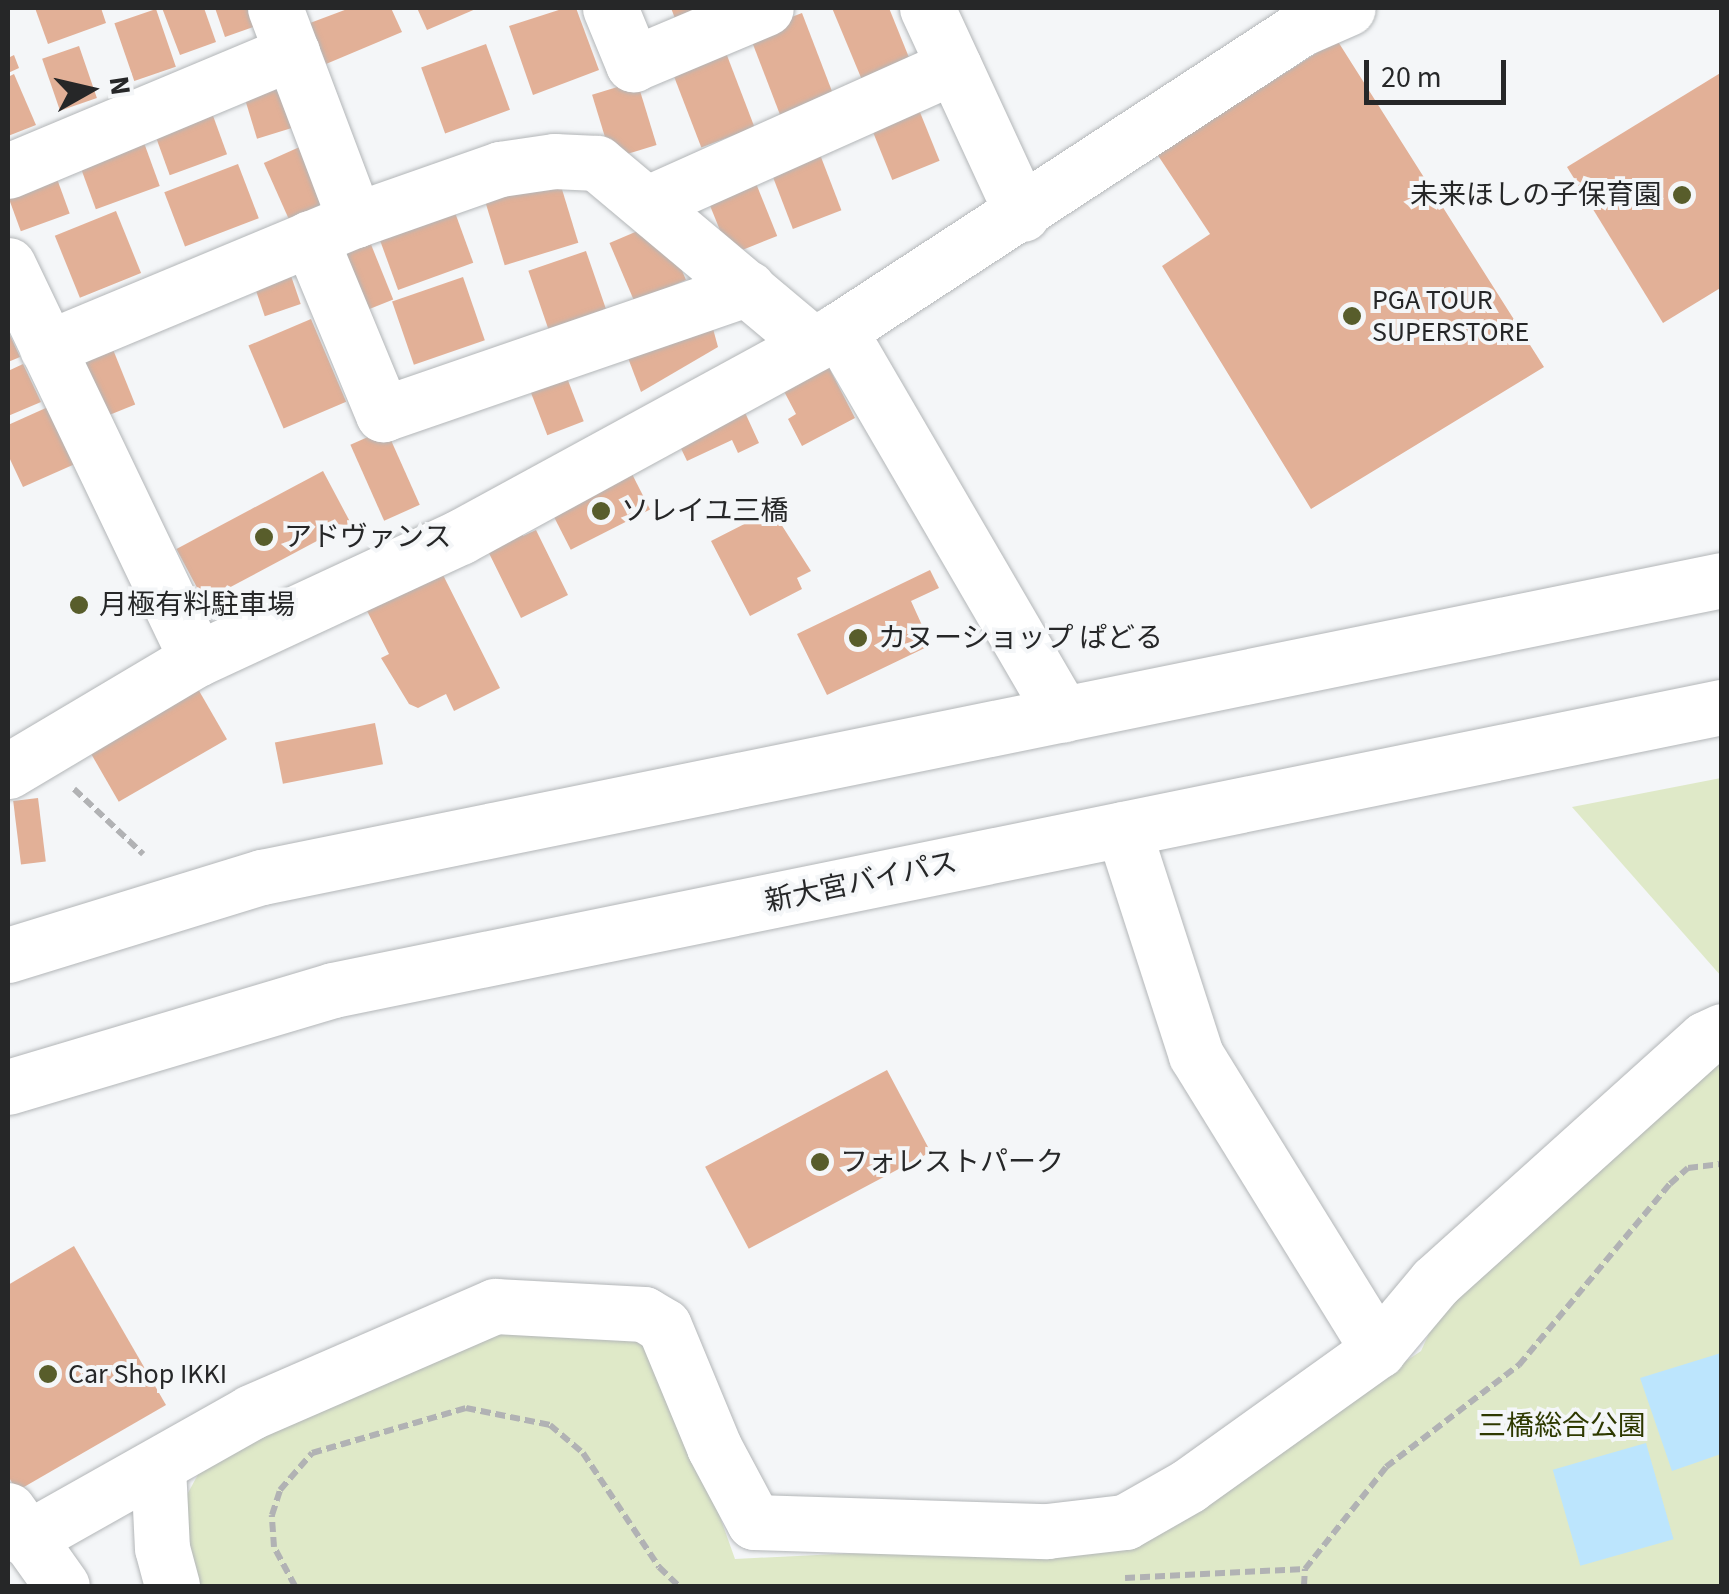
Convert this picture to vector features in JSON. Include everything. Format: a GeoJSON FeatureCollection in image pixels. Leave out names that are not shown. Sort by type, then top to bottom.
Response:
{"type":"FeatureCollection","features":[{"type":"Feature","properties":{"kind":"main road"},"geometry":{"type":"LineString","coordinates":[[610,8],[633,64],[766,8]]}},
{"type":"Feature","properties":{"kind":"main road"},"geometry":{"type":"LineString","coordinates":[[927,8],[1022,214]]}},
{"type":"Feature","properties":{"kind":"main road"},"geometry":{"type":"LineString","coordinates":[[22,762],[197,659],[460,537],[826,337],[1022,214],[1300,29],[1348,8]]}},
{"type":"Feature","properties":{"kind":"main road"},"geometry":{"type":"LineString","coordinates":[[8,171],[284,30],[332,229],[383,414],[748,288]]}},
{"type":"Feature","properties":{"kind":"main road"},"geometry":{"type":"LineString","coordinates":[[648,202],[954,66]]}},
{"type":"Feature","properties":{"kind":"main road"},"geometry":{"type":"LineString","coordinates":[[47,348],[332,229],[500,169],[554,161],[596,163],[748,288],[826,337],[1063,715]]}},
{"type":"Feature","properties":{"kind":"main road"},"geometry":{"type":"LineString","coordinates":[[8,265],[197,659]]}},
{"type":"Feature","properties":{"kind":"main road"},"geometry":{"type":"LineString","coordinates":[[8,954],[262,878],[1722,580]]}},
{"type":"Feature","properties":{"kind":"main road","name":"新大宮バイパス"},"geometry":{"type":"LineString","coordinates":[[8,1087],[333,990],[1722,707]]}},
{"type":"Feature","properties":{"kind":"main road"},"geometry":{"type":"LineString","coordinates":[[1123,828],[1196,1054],[1378,1350]]}},
{"type":"Feature","properties":{"kind":"main road"},"geometry":{"type":"LineString","coordinates":[[62,1586],[17,1525],[158,1467],[251,1412],[476,1310],[644,1314],[664,1326],[675,1344],[714,1448],[754,1522],[1047,1530],[1125,1522],[1188,1486],[1378,1350],[1435,1282],[1705,1039],[1722,1031]]}},
{"type":"Feature","properties":{"kind":"main road"},"geometry":{"type":"LineString","coordinates":[[158,1467],[162,1548],[172,1586]]}},
{"type":"Feature","properties":{"kind":"path"},"geometry":{"type":"LineString","coordinates":[[22,762],[143,854]]}},
{"type":"Feature","properties":{"kind":"path"},"geometry":{"type":"LineString","coordinates":[[1304,1586],[1305,1569],[1386,1468],[1530,1354],[1670,1184],[1688,1168],[1722,1164]]}},
{"type":"Feature","properties":{"kind":"path"},"geometry":{"type":"LineString","coordinates":[[295,1586],[274,1546],[272,1514],[280,1490],[312,1453],[466,1408],[550,1425],[583,1453],[658,1566],[680,1586]]}},
{"type":"Feature","properties":{"kind":"path"},"geometry":{"type":"LineString","coordinates":[[1175,1574],[1305,1569]]}},
{"type":"Feature","properties":{"kind":"green space"},"geometry":{"type":"Polygon","coordinates":[[[1722,778],[1721,976],[1572,807],[1722,778]]]}},
{"type":"Feature","properties":{"kind":"green space","name":"三橋総合公園"},"geometry":{"type":"Polygon","coordinates":[[[1721,1055],[1721,1586],[196,1586],[183,1502],[207,1458],[491,1323],[634,1328],[699,1458],[735,1559],[1141,1539],[1421,1351],[1441,1307],[1721,1055]]]}},
{"type":"Feature","properties":{"kind":"water"},"geometry":{"type":"Polygon","coordinates":[[[1721,1353],[1721,1454],[1672,1471],[1640,1378],[1721,1353]]]}},
{"type":"Feature","properties":{"kind":"water"},"geometry":{"type":"Polygon","coordinates":[[[1646,1443],[1674,1539],[1580,1566],[1553,1470],[1646,1443]]]}},
{"type":"Feature","properties":{"kind":"building"},"geometry":{"type":"Polygon","coordinates":[[[35,8],[101,8],[106,23],[48,44],[35,8]]]}},
{"type":"Feature","properties":{"kind":"building"},"geometry":{"type":"Polygon","coordinates":[[[162,8],[204,8],[216,42],[180,55],[162,8]]]}},
{"type":"Feature","properties":{"kind":"building"},"geometry":{"type":"Polygon","coordinates":[[[215,8],[257,8],[262,24],[225,37],[215,8]]]}},
{"type":"Feature","properties":{"kind":"building"},"geometry":{"type":"Polygon","coordinates":[[[350,8],[391,8],[402,32],[326,64],[310,23],[350,8]]]}},
{"type":"Feature","properties":{"kind":"building"},"geometry":{"type":"Polygon","coordinates":[[[417,8],[478,8],[427,30],[417,8]]]}},
{"type":"Feature","properties":{"kind":"building"},"geometry":{"type":"Polygon","coordinates":[[[576,8],[599,70],[533,95],[509,26],[576,8]]]}},
{"type":"Feature","properties":{"kind":"building"},"geometry":{"type":"Polygon","coordinates":[[[671,8],[709,8],[676,21],[671,8]]]}},
{"type":"Feature","properties":{"kind":"building"},"geometry":{"type":"Polygon","coordinates":[[[832,8],[889,8],[910,60],[862,80],[832,8]]]}},
{"type":"Feature","properties":{"kind":"building"},"geometry":{"type":"Polygon","coordinates":[[[156,9],[176,67],[134,81],[114,23],[156,9]]]}},
{"type":"Feature","properties":{"kind":"building"},"geometry":{"type":"Polygon","coordinates":[[[802,13],[834,95],[780,116],[749,33],[802,13]]]}},
{"type":"Feature","properties":{"kind":"building","name":"PGA TOUR SUPERSTORE"},"geometry":{"type":"Polygon","coordinates":[[[1337,40],[1544,367],[1311,509],[1162,266],[1210,234],[1157,154],[1337,40]]]}},
{"type":"Feature","properties":{"kind":"building"},"geometry":{"type":"Polygon","coordinates":[[[486,44],[510,110],[445,133],[421,68],[486,44]]]}},
{"type":"Feature","properties":{"kind":"building"},"geometry":{"type":"Polygon","coordinates":[[[723,45],[755,127],[701,148],[670,65],[723,45]]]}},
{"type":"Feature","properties":{"kind":"building"},"geometry":{"type":"Polygon","coordinates":[[[79,46],[97,98],[60,111],[42,59],[79,46]]]}},
{"type":"Feature","properties":{"kind":"building"},"geometry":{"type":"Polygon","coordinates":[[[14,55],[19,68],[8,73],[8,58],[14,55]]]}},
{"type":"Feature","properties":{"kind":"building"},"geometry":{"type":"Polygon","coordinates":[[[1722,72],[1722,287],[1663,323],[1567,167],[1722,72]]]}},
{"type":"Feature","properties":{"kind":"building"},"geometry":{"type":"Polygon","coordinates":[[[14,74],[36,125],[8,136],[8,77],[14,74]]]}},
{"type":"Feature","properties":{"kind":"building"},"geometry":{"type":"Polygon","coordinates":[[[277,74],[293,128],[257,139],[241,85],[277,74]]]}},
{"type":"Feature","properties":{"kind":"building"},"geometry":{"type":"Polygon","coordinates":[[[637,81],[657,145],[612,159],[592,95],[637,81]]]}},
{"type":"Feature","properties":{"kind":"building"},"geometry":{"type":"Polygon","coordinates":[[[913,95],[940,161],[892,180],[866,114],[913,95]]]}},
{"type":"Feature","properties":{"kind":"building"},"geometry":{"type":"Polygon","coordinates":[[[212,113],[227,154],[170,175],[155,134],[212,113]]]}},
{"type":"Feature","properties":{"kind":"building"},"geometry":{"type":"Polygon","coordinates":[[[143,140],[160,186],[96,209],[79,163],[143,140]]]}},
{"type":"Feature","properties":{"kind":"building"},"geometry":{"type":"Polygon","coordinates":[[[816,144],[841,210],[793,229],[767,163],[816,144]]]}},
{"type":"Feature","properties":{"kind":"building"},"geometry":{"type":"Polygon","coordinates":[[[304,145],[333,210],[293,228],[264,163],[304,145]]]}},
{"type":"Feature","properties":{"kind":"building"},"geometry":{"type":"Polygon","coordinates":[[[238,164],[259,218],[185,246],[164,192],[238,164]]]}},
{"type":"Feature","properties":{"kind":"building"},"geometry":{"type":"Polygon","coordinates":[[[751,171],[777,236],[730,255],[704,190],[751,171]]]}},
{"type":"Feature","properties":{"kind":"building"},"geometry":{"type":"Polygon","coordinates":[[[557,173],[578,243],[505,265],[483,196],[557,173]]]}},
{"type":"Feature","properties":{"kind":"building"},"geometry":{"type":"Polygon","coordinates":[[[56,176],[70,214],[21,231],[8,193],[56,176]]]}},
{"type":"Feature","properties":{"kind":"building"},"geometry":{"type":"Polygon","coordinates":[[[449,196],[473,263],[398,290],[374,223],[449,196]]]}},
{"type":"Feature","properties":{"kind":"building"},"geometry":{"type":"Polygon","coordinates":[[[116,211],[141,273],[80,298],[55,236],[116,211]]]}},
{"type":"Feature","properties":{"kind":"building"},"geometry":{"type":"Polygon","coordinates":[[[661,221],[686,280],[634,302],[609,243],[661,221]]]}},
{"type":"Feature","properties":{"kind":"building"},"geometry":{"type":"Polygon","coordinates":[[[370,242],[393,299],[357,314],[334,257],[370,242]]]}},
{"type":"Feature","properties":{"kind":"building"},"geometry":{"type":"Polygon","coordinates":[[[586,251],[608,316],[551,336],[528,271],[586,251]]]}},
{"type":"Feature","properties":{"kind":"building"},"geometry":{"type":"Polygon","coordinates":[[[288,267],[301,304],[265,316],[252,279],[288,267]]]}},
{"type":"Feature","properties":{"kind":"building"},"geometry":{"type":"Polygon","coordinates":[[[463,277],[485,340],[414,365],[392,301],[463,277]]]}},
{"type":"Feature","properties":{"kind":"building"},"geometry":{"type":"Polygon","coordinates":[[[311,319],[346,402],[284,428],[248,346],[311,319]]]}},
{"type":"Feature","properties":{"kind":"building"},"geometry":{"type":"Polygon","coordinates":[[[712,325],[718,347],[641,392],[625,350],[712,325]]]}},
{"type":"Feature","properties":{"kind":"building"},"geometry":{"type":"Polygon","coordinates":[[[8,331],[20,357],[8,362],[8,331]]]}},
{"type":"Feature","properties":{"kind":"building"},"geometry":{"type":"Polygon","coordinates":[[[112,347],[135,404],[96,420],[73,363],[112,347]]]}},
{"type":"Feature","properties":{"kind":"building"},"geometry":{"type":"Polygon","coordinates":[[[23,364],[41,402],[8,416],[8,371],[23,364]]]}},
{"type":"Feature","properties":{"kind":"building"},"geometry":{"type":"Polygon","coordinates":[[[827,364],[855,418],[802,446],[788,419],[796,414],[778,380],[827,364]]]}},
{"type":"Feature","properties":{"kind":"building"},"geometry":{"type":"Polygon","coordinates":[[[564,370],[584,421],[547,435],[528,384],[564,370]]]}},
{"type":"Feature","properties":{"kind":"building"},"geometry":{"type":"Polygon","coordinates":[[[742,406],[759,443],[738,453],[732,440],[687,461],[676,438],[742,406]]]}},
{"type":"Feature","properties":{"kind":"building"},"geometry":{"type":"Polygon","coordinates":[[[48,407],[75,464],[23,487],[8,455],[8,425],[48,407]]]}},
{"type":"Feature","properties":{"kind":"building"},"geometry":{"type":"Polygon","coordinates":[[[386,429],[420,505],[384,521],[350,445],[386,429]]]}},
{"type":"Feature","properties":{"kind":"building","name":"アドヴァンス"},"geometry":{"type":"Polygon","coordinates":[[[323,471],[351,523],[204,601],[176,549],[323,471]]]}},
{"type":"Feature","properties":{"kind":"building","name":"ソレイユ三橋"},"geometry":{"type":"Polygon","coordinates":[[[631,472],[650,509],[571,550],[552,512],[631,472]]]}},
{"type":"Feature","properties":{"kind":"building"},"geometry":{"type":"Polygon","coordinates":[[[772,510],[811,571],[797,578],[802,589],[750,616],[711,541],[772,510]]]}},
{"type":"Feature","properties":{"kind":"building"},"geometry":{"type":"Polygon","coordinates":[[[517,523],[523,536],[536,530],[568,595],[521,618],[483,541],[517,523]]]}},
{"type":"Feature","properties":{"kind":"building"},"geometry":{"type":"Polygon","coordinates":[[[439,567],[500,688],[454,711],[446,694],[418,708],[409,704],[381,658],[389,654],[364,605],[439,567]]]}},
{"type":"Feature","properties":{"kind":"building"},"geometry":{"type":"Polygon","coordinates":[[[930,570],[939,588],[911,601],[931,645],[827,695],[797,634],[930,570]]]}},
{"type":"Feature","properties":{"kind":"building"},"geometry":{"type":"Polygon","coordinates":[[[198,689],[227,739],[119,802],[90,752],[198,689]]]}},
{"type":"Feature","properties":{"kind":"building"},"geometry":{"type":"Polygon","coordinates":[[[375,723],[383,764],[283,784],[275,742],[375,723]]]}},
{"type":"Feature","properties":{"kind":"building"},"geometry":{"type":"Polygon","coordinates":[[[38,798],[46,862],[21,865],[13,801],[38,798]]]}},
{"type":"Feature","properties":{"kind":"building","name":"フォレストパーク"},"geometry":{"type":"Polygon","coordinates":[[[887,1070],[931,1152],[749,1249],[705,1167],[887,1070]]]}},
{"type":"Feature","properties":{"kind":"building"},"geometry":{"type":"Polygon","coordinates":[[[74,1246],[166,1405],[17,1491],[8,1476],[8,1285],[74,1246]]]}},
{"type":"Feature","properties":{"kind":"place","name":"未来ほしの子保育園"},"geometry":{"type":"Point","coordinates":[1682,195]}},
{"type":"Feature","properties":{"kind":"place","name":"PGA TOUR SUPERSTORE"},"geometry":{"type":"Point","coordinates":[1352,316]}},
{"type":"Feature","properties":{"kind":"place","name":"ソレイユ三橋"},"geometry":{"type":"Point","coordinates":[601,511]}},
{"type":"Feature","properties":{"kind":"place","name":"アドヴァンス"},"geometry":{"type":"Point","coordinates":[264,537]}},
{"type":"Feature","properties":{"kind":"place","name":"月極有料駐車場"},"geometry":{"type":"Point","coordinates":[79,605]}},
{"type":"Feature","properties":{"kind":"place","name":"カヌーショップ ぱどる"},"geometry":{"type":"Point","coordinates":[858,638]}},
{"type":"Feature","properties":{"kind":"place","name":"フォレストパーク"},"geometry":{"type":"Point","coordinates":[820,1162]}},
{"type":"Feature","properties":{"kind":"place","name":"Car Shop IKKI"},"geometry":{"type":"Point","coordinates":[48,1374]}}]}
